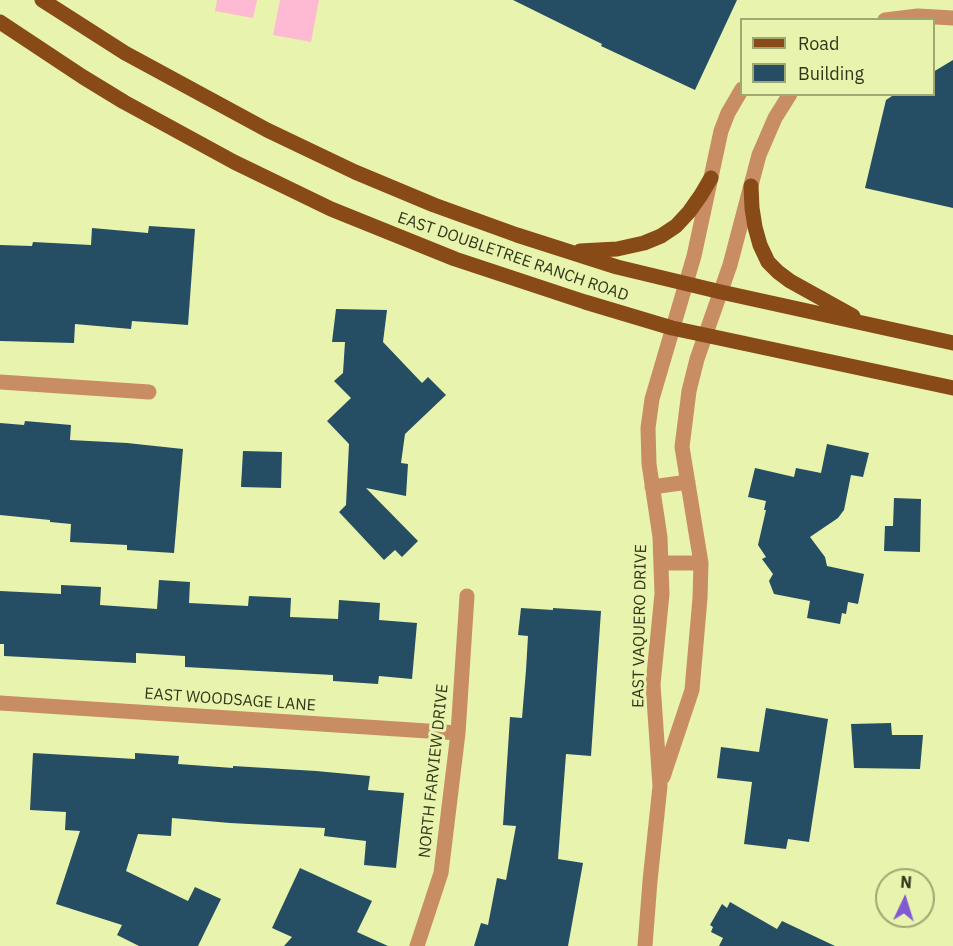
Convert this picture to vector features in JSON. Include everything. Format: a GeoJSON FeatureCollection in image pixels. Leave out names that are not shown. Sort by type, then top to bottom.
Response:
{"type":"FeatureCollection","features":[{"type":"Feature","properties":{"kind":"main road","name":"EAST DOUBLETREE RANCH ROAD"},"geometry":{"type":"LineString","coordinates":[[42,0],[124,53],[218,104],[318,155],[434,205],[616,267],[953,343]]}},
{"type":"Feature","properties":{"kind":"main road","name":"EAST DOUBLETREE RANCH ROAD"},"geometry":{"type":"LineString","coordinates":[[0,22],[124,102],[234,162],[331,209],[455,259],[672,328],[953,388]]}},
{"type":"Feature","properties":{"kind":"main road"},"geometry":{"type":"LineString","coordinates":[[565,251],[617,249],[662,236],[676,226],[689,212],[711,178]]}},
{"type":"Feature","properties":{"kind":"main road"},"geometry":{"type":"LineString","coordinates":[[751,186],[754,227],[768,262],[790,281],[869,325]]}},
{"type":"Feature","properties":{"kind":"street"},"geometry":{"type":"LineString","coordinates":[[902,18],[918,16],[953,18]]}},
{"type":"Feature","properties":{"kind":"street","name":"EAST VAQUERO DRIVE"},"geometry":{"type":"LineString","coordinates":[[645,946],[660,786],[653,684],[662,594],[660,537],[649,464],[648,428],[652,399],[694,256],[719,141],[728,113],[740,91]]}},
{"type":"Feature","properties":{"kind":"street","name":"EAST VAQUERO DRIVE"},"geometry":{"type":"LineString","coordinates":[[660,786],[692,690],[700,598],[701,563],[682,447],[689,391],[697,359],[730,266],[766,136],[789,96]]}},
{"type":"Feature","properties":{"kind":"street"},"geometry":{"type":"LineString","coordinates":[[0,382],[149,392]]}},
{"type":"Feature","properties":{"kind":"street"},"geometry":{"type":"LineString","coordinates":[[652,487],[688,482]]}},
{"type":"Feature","properties":{"kind":"street"},"geometry":{"type":"LineString","coordinates":[[661,563],[701,563]]}},
{"type":"Feature","properties":{"kind":"street","name":"NORTH FARVIEW DRIVE"},"geometry":{"type":"LineString","coordinates":[[417,946],[441,873],[458,733],[467,596]]}},
{"type":"Feature","properties":{"kind":"street","name":"EAST WOODSAGE LANE"},"geometry":{"type":"LineString","coordinates":[[0,704],[458,733]]}},
{"type":"Feature","properties":{"kind":"shaded area"},"geometry":{"type":"Polygon","coordinates":[[[217,0],[257,0],[253,18],[215,11],[217,0]]]}},
{"type":"Feature","properties":{"kind":"shaded area"},"geometry":{"type":"Polygon","coordinates":[[[280,0],[319,0],[311,42],[273,35],[280,0]]]}},
{"type":"Feature","properties":{"kind":"building"},"geometry":{"type":"Polygon","coordinates":[[[513,0],[737,0],[695,90],[601,46],[602,44],[513,0]]]}},
{"type":"Feature","properties":{"kind":"building"},"geometry":{"type":"Polygon","coordinates":[[[953,60],[953,208],[865,188],[886,100],[892,96],[935,96],[935,71],[953,60]]]}},
{"type":"Feature","properties":{"kind":"building"},"geometry":{"type":"Polygon","coordinates":[[[149,226],[195,229],[188,325],[132,321],[131,329],[75,324],[74,343],[0,341],[0,245],[32,246],[33,242],[91,245],[92,228],[148,233],[149,226]]]}},
{"type":"Feature","properties":{"kind":"building"},"geometry":{"type":"Polygon","coordinates":[[[336,309],[387,310],[383,342],[422,383],[428,377],[446,395],[405,434],[401,463],[408,464],[406,496],[366,488],[418,541],[402,557],[395,550],[384,560],[339,512],[346,505],[349,444],[327,421],[351,398],[334,381],[343,373],[345,342],[332,342],[336,309]]]}},
{"type":"Feature","properties":{"kind":"building"},"geometry":{"type":"Polygon","coordinates":[[[25,421],[71,425],[70,440],[183,449],[174,553],[127,550],[127,545],[70,542],[71,524],[0,515],[0,423],[24,425],[25,421]]]}},
{"type":"Feature","properties":{"kind":"building"},"geometry":{"type":"Polygon","coordinates":[[[827,444],[869,453],[863,477],[851,475],[844,510],[838,518],[810,537],[825,557],[827,566],[864,574],[858,604],[848,602],[846,614],[842,613],[840,624],[807,618],[810,601],[774,594],[769,581],[773,574],[762,559],[766,557],[758,545],[766,501],[748,497],[755,468],[794,477],[796,468],[821,473],[827,444]]]}},
{"type":"Feature","properties":{"kind":"building"},"geometry":{"type":"Polygon","coordinates":[[[243,451],[282,452],[281,488],[241,487],[243,451]]]}},
{"type":"Feature","properties":{"kind":"building"},"geometry":{"type":"Polygon","coordinates":[[[894,498],[921,499],[920,552],[884,551],[885,526],[893,526],[894,498]]]}},
{"type":"Feature","properties":{"kind":"building"},"geometry":{"type":"Polygon","coordinates":[[[159,580],[190,582],[189,603],[248,606],[249,596],[291,598],[290,617],[338,619],[339,600],[380,603],[379,620],[417,623],[412,679],[379,676],[378,684],[333,681],[333,675],[185,667],[185,656],[136,653],[136,663],[4,656],[4,644],[0,644],[0,591],[61,594],[61,585],[101,587],[100,605],[157,609],[159,580]]]}},
{"type":"Feature","properties":{"kind":"building"},"geometry":{"type":"Polygon","coordinates":[[[521,608],[601,611],[591,756],[566,754],[558,859],[583,863],[568,946],[474,946],[481,923],[488,925],[497,878],[506,880],[516,826],[503,825],[510,717],[522,718],[526,670],[528,636],[518,635],[521,608]]]}},
{"type":"Feature","properties":{"kind":"building"},"geometry":{"type":"Polygon","coordinates":[[[766,708],[828,719],[809,842],[788,839],[786,849],[744,844],[752,782],[717,778],[721,747],[759,752],[766,708]]]}},
{"type":"Feature","properties":{"kind":"building"},"geometry":{"type":"Polygon","coordinates":[[[891,723],[892,735],[923,735],[920,769],[854,768],[851,724],[891,723]]]}},
{"type":"Feature","properties":{"kind":"building"},"geometry":{"type":"Polygon","coordinates":[[[33,753],[135,759],[135,753],[179,756],[178,764],[370,776],[368,790],[404,793],[396,868],[364,865],[366,841],[324,836],[325,828],[172,818],[171,836],[138,834],[126,871],[188,901],[195,887],[221,899],[198,946],[139,946],[117,935],[122,925],[56,904],[80,831],[65,830],[66,812],[30,810],[33,753]]]}},
{"type":"Feature","properties":{"kind":"building"},"geometry":{"type":"Polygon","coordinates":[[[300,868],[372,901],[357,932],[388,946],[284,946],[292,937],[272,928],[300,868]]]}},
{"type":"Feature","properties":{"kind":"building"},"geometry":{"type":"Polygon","coordinates":[[[730,902],[777,929],[782,921],[835,946],[719,946],[723,938],[711,932],[713,927],[710,925],[722,904],[727,908],[730,902]]]}}]}
